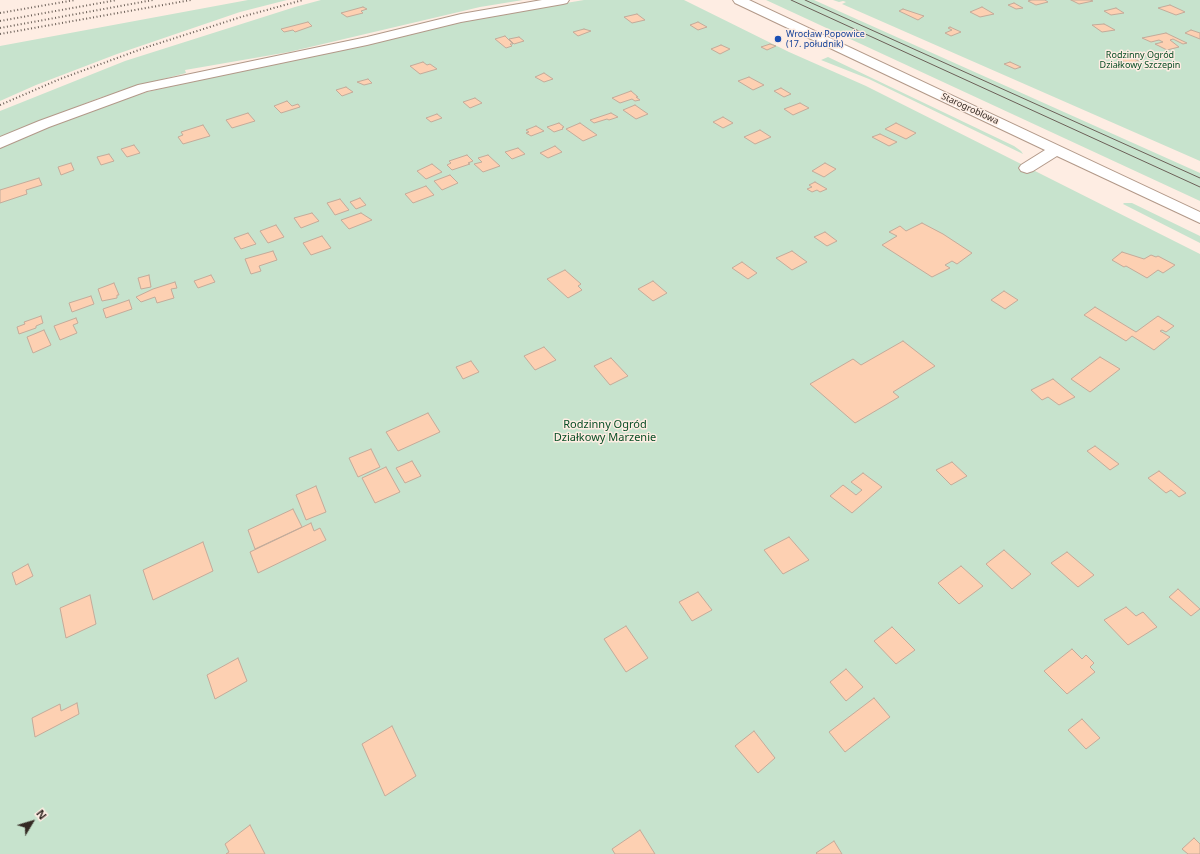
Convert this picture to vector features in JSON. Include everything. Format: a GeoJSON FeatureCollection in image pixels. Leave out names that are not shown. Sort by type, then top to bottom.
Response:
{"type":"FeatureCollection","features":[{"type":"Feature","properties":{"kind":"street"},"geometry":{"type":"LineString","coordinates":[[0,143],[58,118],[143,88],[359,43],[461,18],[562,0]]}},
{"type":"Feature","properties":{"kind":"street","name":"Starogroblowa"},"geometry":{"type":"LineString","coordinates":[[740,0],[1200,218]]}},
{"type":"Feature","properties":{"kind":"street"},"geometry":{"type":"LineString","coordinates":[[1027,168],[1056,150]]}},
{"type":"Feature","properties":{"kind":"green space"},"geometry":{"type":"Polygon","coordinates":[[[248,0],[287,0],[240,12],[117,54],[36,85],[0,101],[0,46],[248,0]]]}},
{"type":"Feature","properties":{"kind":"green space"},"geometry":{"type":"Polygon","coordinates":[[[321,0],[523,0],[480,7],[289,52],[185,70],[186,73],[99,98],[0,137],[0,111],[125,61],[321,0]]]}},
{"type":"Feature","properties":{"kind":"green space","name":"Rodzinny Ogród Działkowy Marzenie"},"geometry":{"type":"Polygon","coordinates":[[[584,0],[684,0],[789,52],[866,86],[1200,254],[1200,854],[0,854],[0,147],[105,105],[147,92],[370,44],[466,21],[584,0]]]}},
{"type":"Feature","properties":{"kind":"green space"},"geometry":{"type":"Polygon","coordinates":[[[766,0],[814,0],[1200,173],[1200,201],[766,0]]]}},
{"type":"Feature","properties":{"kind":"green space","name":"Rodzinny Ogród Działkowy Szczepin"},"geometry":{"type":"Polygon","coordinates":[[[833,0],[1200,0],[1200,161],[842,4],[846,2],[833,0]]]}},
{"type":"Feature","properties":{"kind":"green space"},"geometry":{"type":"Polygon","coordinates":[[[828,57],[1014,146],[1023,154],[869,79],[821,60],[828,57]]]}},
{"type":"Feature","properties":{"kind":"green space"},"geometry":{"type":"Polygon","coordinates":[[[1132,203],[1200,236],[1200,243],[1123,204],[1132,203]]]}},
{"type":"Feature","properties":{"kind":"building"},"geometry":{"type":"Polygon","coordinates":[[[1045,0],[1048,2],[1036,5],[1028,1],[1045,0]]]}},
{"type":"Feature","properties":{"kind":"building"},"geometry":{"type":"Polygon","coordinates":[[[1071,0],[1090,0],[1093,1],[1079,4],[1071,0]]]}},
{"type":"Feature","properties":{"kind":"building"},"geometry":{"type":"Polygon","coordinates":[[[1014,3],[1023,8],[1016,9],[1008,5],[1014,3]]]}},
{"type":"Feature","properties":{"kind":"building"},"geometry":{"type":"Polygon","coordinates":[[[1170,5],[1185,12],[1176,15],[1158,8],[1170,5]]]}},
{"type":"Feature","properties":{"kind":"building"},"geometry":{"type":"Polygon","coordinates":[[[363,7],[367,9],[361,11],[363,13],[347,17],[341,13],[363,7]]]}},
{"type":"Feature","properties":{"kind":"building"},"geometry":{"type":"Polygon","coordinates":[[[982,7],[994,14],[980,17],[970,12],[982,7]]]}},
{"type":"Feature","properties":{"kind":"building"},"geometry":{"type":"Polygon","coordinates":[[[1116,8],[1124,13],[1111,15],[1104,11],[1116,8]]]}},
{"type":"Feature","properties":{"kind":"building"},"geometry":{"type":"Polygon","coordinates":[[[903,9],[924,16],[918,20],[899,11],[903,9]]]}},
{"type":"Feature","properties":{"kind":"building"},"geometry":{"type":"Polygon","coordinates":[[[637,14],[645,20],[632,23],[624,17],[637,14]]]}},
{"type":"Feature","properties":{"kind":"building"},"geometry":{"type":"Polygon","coordinates":[[[308,22],[312,26],[295,32],[293,30],[284,32],[281,29],[308,22]]]}},
{"type":"Feature","properties":{"kind":"building"},"geometry":{"type":"Polygon","coordinates":[[[698,22],[707,27],[698,30],[690,25],[698,22]]]}},
{"type":"Feature","properties":{"kind":"building"},"geometry":{"type":"Polygon","coordinates":[[[1104,24],[1115,30],[1102,32],[1092,25],[1104,24]]]}},
{"type":"Feature","properties":{"kind":"building"},"geometry":{"type":"Polygon","coordinates":[[[950,27],[961,32],[951,36],[945,33],[952,30],[948,28],[950,27]]]}},
{"type":"Feature","properties":{"kind":"building"},"geometry":{"type":"Polygon","coordinates":[[[584,29],[591,31],[578,36],[573,32],[584,29]]]}},
{"type":"Feature","properties":{"kind":"building"},"geometry":{"type":"Polygon","coordinates":[[[1191,30],[1200,33],[1200,39],[1185,33],[1191,30]]]}},
{"type":"Feature","properties":{"kind":"building"},"geometry":{"type":"Polygon","coordinates":[[[1166,33],[1187,43],[1183,44],[1173,39],[1170,40],[1179,47],[1167,50],[1155,44],[1163,42],[1159,40],[1151,42],[1142,38],[1166,33]]]}},
{"type":"Feature","properties":{"kind":"building"},"geometry":{"type":"Polygon","coordinates":[[[505,36],[513,44],[510,44],[512,46],[506,48],[495,39],[505,36]]]}},
{"type":"Feature","properties":{"kind":"building"},"geometry":{"type":"Polygon","coordinates":[[[519,37],[524,41],[514,44],[509,39],[519,37]]]}},
{"type":"Feature","properties":{"kind":"building"},"geometry":{"type":"Polygon","coordinates":[[[770,44],[776,46],[767,50],[761,47],[770,44]]]}},
{"type":"Feature","properties":{"kind":"building"},"geometry":{"type":"Polygon","coordinates":[[[721,45],[730,49],[720,54],[711,49],[721,45]]]}},
{"type":"Feature","properties":{"kind":"building"},"geometry":{"type":"Polygon","coordinates":[[[1125,55],[1139,61],[1129,64],[1116,58],[1125,55]]]}},
{"type":"Feature","properties":{"kind":"building"},"geometry":{"type":"Polygon","coordinates":[[[423,62],[427,65],[430,64],[437,69],[420,74],[410,66],[423,62]]]}},
{"type":"Feature","properties":{"kind":"building"},"geometry":{"type":"Polygon","coordinates":[[[1010,62],[1021,67],[1015,69],[1004,64],[1010,62]]]}},
{"type":"Feature","properties":{"kind":"building"},"geometry":{"type":"Polygon","coordinates":[[[544,73],[553,79],[544,82],[535,77],[544,73]]]}},
{"type":"Feature","properties":{"kind":"building"},"geometry":{"type":"Polygon","coordinates":[[[749,77],[764,85],[753,90],[738,81],[749,77]]]}},
{"type":"Feature","properties":{"kind":"building"},"geometry":{"type":"Polygon","coordinates":[[[368,79],[372,83],[364,85],[357,82],[368,79]]]}},
{"type":"Feature","properties":{"kind":"building"},"geometry":{"type":"Polygon","coordinates":[[[346,87],[353,92],[342,96],[336,90],[346,87]]]}},
{"type":"Feature","properties":{"kind":"building"},"geometry":{"type":"Polygon","coordinates":[[[781,88],[791,94],[784,97],[774,91],[781,88]]]}},
{"type":"Feature","properties":{"kind":"building"},"geometry":{"type":"Polygon","coordinates":[[[631,91],[640,100],[635,101],[632,99],[620,103],[612,98],[631,91]]]}},
{"type":"Feature","properties":{"kind":"building"},"geometry":{"type":"Polygon","coordinates":[[[475,98],[482,103],[470,108],[463,102],[475,98]]]}},
{"type":"Feature","properties":{"kind":"building"},"geometry":{"type":"Polygon","coordinates":[[[287,101],[292,106],[298,104],[300,107],[281,113],[274,106],[287,101]]]}},
{"type":"Feature","properties":{"kind":"building"},"geometry":{"type":"Polygon","coordinates":[[[800,103],[809,108],[793,115],[784,109],[800,103]]]}},
{"type":"Feature","properties":{"kind":"building"},"geometry":{"type":"Polygon","coordinates":[[[635,105],[648,114],[636,119],[623,110],[635,105]]]}},
{"type":"Feature","properties":{"kind":"building"},"geometry":{"type":"Polygon","coordinates":[[[248,113],[255,121],[232,128],[226,120],[248,113]]]}},
{"type":"Feature","properties":{"kind":"building"},"geometry":{"type":"Polygon","coordinates":[[[611,113],[618,117],[594,123],[590,120],[611,113]]]}},
{"type":"Feature","properties":{"kind":"building"},"geometry":{"type":"Polygon","coordinates":[[[437,114],[442,118],[431,122],[426,118],[437,114]]]}},
{"type":"Feature","properties":{"kind":"building"},"geometry":{"type":"Polygon","coordinates":[[[723,117],[733,123],[723,128],[713,122],[723,117]]]}},
{"type":"Feature","properties":{"kind":"building"},"geometry":{"type":"Polygon","coordinates":[[[559,123],[564,127],[562,128],[563,129],[554,132],[547,127],[559,123]]]}},
{"type":"Feature","properties":{"kind":"building"},"geometry":{"type":"Polygon","coordinates":[[[580,123],[597,135],[583,141],[566,129],[580,123]]]}},
{"type":"Feature","properties":{"kind":"building"},"geometry":{"type":"Polygon","coordinates":[[[896,123],[916,133],[906,139],[885,129],[896,123]]]}},
{"type":"Feature","properties":{"kind":"building"},"geometry":{"type":"Polygon","coordinates":[[[203,125],[210,136],[183,144],[178,137],[183,135],[181,132],[203,125]]]}},
{"type":"Feature","properties":{"kind":"building"},"geometry":{"type":"Polygon","coordinates":[[[536,126],[544,131],[531,136],[526,133],[529,132],[526,130],[536,126]]]}},
{"type":"Feature","properties":{"kind":"building"},"geometry":{"type":"Polygon","coordinates":[[[760,130],[771,137],[755,144],[744,137],[760,130]]]}},
{"type":"Feature","properties":{"kind":"building"},"geometry":{"type":"Polygon","coordinates":[[[880,134],[897,142],[889,146],[872,137],[880,134]]]}},
{"type":"Feature","properties":{"kind":"building"},"geometry":{"type":"Polygon","coordinates":[[[134,145],[140,153],[127,157],[121,149],[134,145]]]}},
{"type":"Feature","properties":{"kind":"building"},"geometry":{"type":"Polygon","coordinates":[[[555,146],[562,152],[548,158],[540,153],[555,146]]]}},
{"type":"Feature","properties":{"kind":"building"},"geometry":{"type":"Polygon","coordinates":[[[518,148],[525,154],[512,159],[505,152],[518,148]]]}},
{"type":"Feature","properties":{"kind":"building"},"geometry":{"type":"Polygon","coordinates":[[[109,154],[114,161],[101,165],[97,157],[109,154]]]}},
{"type":"Feature","properties":{"kind":"building"},"geometry":{"type":"Polygon","coordinates":[[[467,155],[473,161],[468,163],[470,164],[452,170],[447,165],[451,163],[449,161],[467,155]]]}},
{"type":"Feature","properties":{"kind":"building"},"geometry":{"type":"Polygon","coordinates":[[[488,155],[500,166],[483,172],[474,164],[482,162],[478,158],[488,155]]]}},
{"type":"Feature","properties":{"kind":"building"},"geometry":{"type":"Polygon","coordinates":[[[71,163],[74,170],[61,175],[58,167],[71,163]]]}},
{"type":"Feature","properties":{"kind":"building"},"geometry":{"type":"Polygon","coordinates":[[[825,163],[836,169],[824,177],[812,171],[825,163]]]}},
{"type":"Feature","properties":{"kind":"building"},"geometry":{"type":"Polygon","coordinates":[[[432,164],[442,172],[426,179],[417,171],[432,164]]]}},
{"type":"Feature","properties":{"kind":"building"},"geometry":{"type":"Polygon","coordinates":[[[450,175],[458,183],[442,190],[434,181],[450,175]]]}},
{"type":"Feature","properties":{"kind":"building"},"geometry":{"type":"Polygon","coordinates":[[[39,178],[42,185],[26,190],[27,194],[0,203],[0,190],[39,178]]]}},
{"type":"Feature","properties":{"kind":"building"},"geometry":{"type":"Polygon","coordinates":[[[815,182],[827,189],[820,192],[817,190],[812,192],[807,189],[812,187],[809,185],[815,182]]]}},
{"type":"Feature","properties":{"kind":"building"},"geometry":{"type":"Polygon","coordinates":[[[426,186],[434,195],[413,203],[405,194],[426,186]]]}},
{"type":"Feature","properties":{"kind":"building"},"geometry":{"type":"Polygon","coordinates":[[[360,198],[366,205],[356,209],[350,202],[360,198]]]}},
{"type":"Feature","properties":{"kind":"building"},"geometry":{"type":"Polygon","coordinates":[[[340,199],[349,210],[335,215],[327,203],[340,199]]]}},
{"type":"Feature","properties":{"kind":"building"},"geometry":{"type":"Polygon","coordinates":[[[312,213],[319,221],[301,228],[294,218],[312,213]]]}},
{"type":"Feature","properties":{"kind":"building"},"geometry":{"type":"Polygon","coordinates":[[[361,213],[372,220],[349,229],[341,220],[361,213]]]}},
{"type":"Feature","properties":{"kind":"building"},"geometry":{"type":"Polygon","coordinates":[[[922,223],[943,234],[972,253],[957,264],[952,261],[945,265],[950,268],[932,277],[882,245],[897,236],[889,232],[900,226],[906,231],[922,223]]]}},
{"type":"Feature","properties":{"kind":"building"},"geometry":{"type":"Polygon","coordinates":[[[276,225],[284,237],[268,243],[260,231],[276,225]]]}},
{"type":"Feature","properties":{"kind":"building"},"geometry":{"type":"Polygon","coordinates":[[[825,232],[837,241],[827,246],[814,237],[825,232]]]}},
{"type":"Feature","properties":{"kind":"building"},"geometry":{"type":"Polygon","coordinates":[[[248,233],[256,244],[241,249],[234,238],[248,233]]]}},
{"type":"Feature","properties":{"kind":"building"},"geometry":{"type":"Polygon","coordinates":[[[322,236],[331,248],[311,255],[303,243],[322,236]]]}},
{"type":"Feature","properties":{"kind":"building"},"geometry":{"type":"Polygon","coordinates":[[[273,251],[277,260],[259,266],[261,271],[251,274],[245,259],[273,251]]]}},
{"type":"Feature","properties":{"kind":"building"},"geometry":{"type":"Polygon","coordinates":[[[792,251],[807,262],[792,270],[776,258],[792,251]]]}},
{"type":"Feature","properties":{"kind":"building"},"geometry":{"type":"Polygon","coordinates":[[[1122,252],[1144,259],[1151,255],[1156,257],[1158,256],[1175,265],[1163,273],[1158,270],[1147,278],[1112,260],[1122,252]]]}},
{"type":"Feature","properties":{"kind":"building"},"geometry":{"type":"Polygon","coordinates":[[[742,262],[757,273],[748,279],[732,268],[742,262]]]}},
{"type":"Feature","properties":{"kind":"building"},"geometry":{"type":"Polygon","coordinates":[[[565,270],[581,284],[578,286],[582,290],[568,298],[547,279],[565,270]]]}},
{"type":"Feature","properties":{"kind":"building"},"geometry":{"type":"Polygon","coordinates":[[[149,275],[151,287],[141,289],[138,278],[149,275]]]}},
{"type":"Feature","properties":{"kind":"building"},"geometry":{"type":"Polygon","coordinates":[[[211,275],[215,282],[198,288],[194,281],[211,275]]]}},
{"type":"Feature","properties":{"kind":"building"},"geometry":{"type":"Polygon","coordinates":[[[653,281],[667,293],[653,301],[638,289],[653,281]]]}},
{"type":"Feature","properties":{"kind":"building"},"geometry":{"type":"Polygon","coordinates":[[[175,282],[177,288],[171,289],[174,298],[157,303],[155,297],[141,302],[136,297],[153,289],[175,282]]]}},
{"type":"Feature","properties":{"kind":"building"},"geometry":{"type":"Polygon","coordinates":[[[114,283],[119,295],[117,295],[117,298],[102,301],[98,289],[114,283]]]}},
{"type":"Feature","properties":{"kind":"building"},"geometry":{"type":"Polygon","coordinates":[[[1004,291],[1018,300],[1005,309],[991,300],[1004,291]]]}},
{"type":"Feature","properties":{"kind":"building"},"geometry":{"type":"Polygon","coordinates":[[[91,296],[94,304],[72,312],[69,303],[91,296]]]}},
{"type":"Feature","properties":{"kind":"building"},"geometry":{"type":"Polygon","coordinates":[[[129,300],[132,309],[106,318],[103,309],[129,300]]]}},
{"type":"Feature","properties":{"kind":"building"},"geometry":{"type":"Polygon","coordinates":[[[1095,307],[1136,332],[1158,316],[1174,326],[1166,332],[1162,330],[1160,331],[1170,337],[1154,350],[1132,336],[1126,341],[1084,315],[1095,307]]]}},
{"type":"Feature","properties":{"kind":"building"},"geometry":{"type":"Polygon","coordinates":[[[41,316],[43,323],[36,326],[36,328],[19,334],[17,327],[25,324],[24,322],[41,316]]]}},
{"type":"Feature","properties":{"kind":"building"},"geometry":{"type":"Polygon","coordinates":[[[76,318],[78,323],[73,325],[77,333],[60,340],[54,326],[76,318]]]}},
{"type":"Feature","properties":{"kind":"building"},"geometry":{"type":"Polygon","coordinates":[[[44,330],[51,345],[33,353],[27,337],[44,330]]]}},
{"type":"Feature","properties":{"kind":"building"},"geometry":{"type":"Polygon","coordinates":[[[903,341],[935,366],[893,392],[899,397],[855,423],[810,384],[853,359],[861,365],[903,341]]]}},
{"type":"Feature","properties":{"kind":"building"},"geometry":{"type":"Polygon","coordinates":[[[544,347],[556,360],[535,370],[524,356],[544,347]]]}},
{"type":"Feature","properties":{"kind":"building"},"geometry":{"type":"Polygon","coordinates":[[[1100,357],[1120,369],[1090,392],[1071,379],[1100,357]]]}},
{"type":"Feature","properties":{"kind":"building"},"geometry":{"type":"Polygon","coordinates":[[[611,358],[628,376],[610,385],[594,366],[611,358]]]}},
{"type":"Feature","properties":{"kind":"building"},"geometry":{"type":"Polygon","coordinates":[[[471,361],[479,372],[463,379],[456,367],[471,361]]]}},
{"type":"Feature","properties":{"kind":"building"},"geometry":{"type":"Polygon","coordinates":[[[1053,379],[1075,397],[1059,405],[1048,397],[1042,400],[1031,390],[1053,379]]]}},
{"type":"Feature","properties":{"kind":"building"},"geometry":{"type":"Polygon","coordinates":[[[428,413],[440,432],[398,451],[386,432],[428,413]]]}},
{"type":"Feature","properties":{"kind":"building"},"geometry":{"type":"Polygon","coordinates":[[[1095,446],[1119,464],[1110,470],[1087,451],[1095,446]]]}},
{"type":"Feature","properties":{"kind":"building"},"geometry":{"type":"Polygon","coordinates":[[[371,449],[380,467],[358,477],[349,458],[371,449]]]}},
{"type":"Feature","properties":{"kind":"building"},"geometry":{"type":"Polygon","coordinates":[[[412,461],[421,476],[405,483],[396,468],[412,461]]]}},
{"type":"Feature","properties":{"kind":"building"},"geometry":{"type":"Polygon","coordinates":[[[952,462],[967,476],[951,485],[936,470],[952,462]]]}},
{"type":"Feature","properties":{"kind":"building"},"geometry":{"type":"Polygon","coordinates":[[[386,467],[400,492],[375,503],[362,478],[386,467]]]}},
{"type":"Feature","properties":{"kind":"building"},"geometry":{"type":"Polygon","coordinates":[[[1159,471],[1186,493],[1179,497],[1171,490],[1166,493],[1148,478],[1159,471]]]}},
{"type":"Feature","properties":{"kind":"building"},"geometry":{"type":"Polygon","coordinates":[[[863,473],[882,487],[852,513],[830,496],[843,485],[856,495],[862,490],[851,482],[863,473]]]}},
{"type":"Feature","properties":{"kind":"building"},"geometry":{"type":"Polygon","coordinates":[[[316,486],[326,512],[306,520],[296,495],[316,486]]]}},
{"type":"Feature","properties":{"kind":"building"},"geometry":{"type":"Polygon","coordinates":[[[293,509],[302,527],[255,549],[248,530],[293,509]]]}},
{"type":"Feature","properties":{"kind":"building"},"geometry":{"type":"Polygon","coordinates":[[[311,523],[314,531],[320,528],[326,540],[258,573],[250,552],[311,523]]]}},
{"type":"Feature","properties":{"kind":"building"},"geometry":{"type":"Polygon","coordinates":[[[789,537],[809,560],[783,574],[764,550],[789,537]]]}},
{"type":"Feature","properties":{"kind":"building"},"geometry":{"type":"Polygon","coordinates":[[[203,542],[213,571],[153,600],[143,570],[203,542]]]}},
{"type":"Feature","properties":{"kind":"building"},"geometry":{"type":"Polygon","coordinates":[[[1004,550],[1031,574],[1012,589],[986,564],[1004,550]]]}},
{"type":"Feature","properties":{"kind":"building"},"geometry":{"type":"Polygon","coordinates":[[[1067,552],[1094,575],[1078,587],[1051,563],[1067,552]]]}},
{"type":"Feature","properties":{"kind":"building"},"geometry":{"type":"Polygon","coordinates":[[[28,564],[33,576],[16,585],[12,573],[28,564]]]}},
{"type":"Feature","properties":{"kind":"building"},"geometry":{"type":"Polygon","coordinates":[[[961,566],[983,586],[959,604],[938,583],[961,566]]]}},
{"type":"Feature","properties":{"kind":"building"},"geometry":{"type":"Polygon","coordinates":[[[1178,589],[1200,609],[1191,616],[1169,597],[1178,589]]]}},
{"type":"Feature","properties":{"kind":"building"},"geometry":{"type":"Polygon","coordinates":[[[698,592],[712,610],[692,621],[679,602],[698,592]]]}},
{"type":"Feature","properties":{"kind":"building"},"geometry":{"type":"Polygon","coordinates":[[[90,595],[96,624],[66,638],[60,608],[90,595]]]}},
{"type":"Feature","properties":{"kind":"building"},"geometry":{"type":"Polygon","coordinates":[[[1126,607],[1136,616],[1143,612],[1157,627],[1128,645],[1104,620],[1126,607]]]}},
{"type":"Feature","properties":{"kind":"building"},"geometry":{"type":"Polygon","coordinates":[[[626,626],[648,658],[626,672],[604,639],[626,626]]]}},
{"type":"Feature","properties":{"kind":"building"},"geometry":{"type":"Polygon","coordinates":[[[892,627],[915,650],[896,664],[874,641],[892,627]]]}},
{"type":"Feature","properties":{"kind":"building"},"geometry":{"type":"Polygon","coordinates":[[[1072,649],[1082,659],[1086,655],[1094,663],[1090,667],[1095,672],[1067,694],[1044,671],[1072,649]]]}},
{"type":"Feature","properties":{"kind":"building"},"geometry":{"type":"Polygon","coordinates":[[[238,658],[247,681],[215,699],[207,675],[238,658]]]}},
{"type":"Feature","properties":{"kind":"building"},"geometry":{"type":"Polygon","coordinates":[[[846,669],[863,687],[846,701],[830,682],[846,669]]]}},
{"type":"Feature","properties":{"kind":"building"},"geometry":{"type":"Polygon","coordinates":[[[874,698],[890,717],[845,752],[829,732],[874,698]]]}},
{"type":"Feature","properties":{"kind":"building"},"geometry":{"type":"Polygon","coordinates":[[[77,703],[79,714],[35,737],[32,718],[60,704],[61,711],[77,703]]]}},
{"type":"Feature","properties":{"kind":"building"},"geometry":{"type":"Polygon","coordinates":[[[1082,719],[1100,738],[1086,749],[1068,730],[1082,719]]]}},
{"type":"Feature","properties":{"kind":"building"},"geometry":{"type":"Polygon","coordinates":[[[392,726],[416,776],[385,796],[362,744],[392,726]]]}},
{"type":"Feature","properties":{"kind":"building"},"geometry":{"type":"Polygon","coordinates":[[[754,731],[775,758],[758,773],[735,746],[754,731]]]}},
{"type":"Feature","properties":{"kind":"building"},"geometry":{"type":"Polygon","coordinates":[[[250,825],[265,854],[226,854],[229,852],[225,844],[250,825]]]}},
{"type":"Feature","properties":{"kind":"building"},"geometry":{"type":"Polygon","coordinates":[[[640,830],[655,854],[615,854],[612,849],[640,830]]]}},
{"type":"Feature","properties":{"kind":"building"},"geometry":{"type":"Polygon","coordinates":[[[1194,838],[1200,844],[1200,854],[1188,854],[1182,849],[1194,838]]]}},
{"type":"Feature","properties":{"kind":"building"},"geometry":{"type":"Polygon","coordinates":[[[834,841],[842,854],[816,853],[834,841]]]}},
{"type":"Feature","properties":{"kind":"tram line"},"geometry":{"type":"LineString","coordinates":[[791,0],[1200,187]]}},
{"type":"Feature","properties":{"kind":"tram line"},"geometry":{"type":"LineString","coordinates":[[805,0],[1200,178]]}},
{"type":"Feature","properties":{"kind":"railway"},"geometry":{"type":"LineString","coordinates":[[0,13],[75,0]]}},
{"type":"Feature","properties":{"kind":"railway"},"geometry":{"type":"LineString","coordinates":[[0,21],[117,0]]}},
{"type":"Feature","properties":{"kind":"railway"},"geometry":{"type":"LineString","coordinates":[[0,28],[153,0]]}},
{"type":"Feature","properties":{"kind":"railway"},"geometry":{"type":"LineString","coordinates":[[0,34],[191,0]]}},
{"type":"Feature","properties":{"kind":"railway"},"geometry":{"type":"LineString","coordinates":[[0,105],[60,79],[147,47],[241,17],[303,0]]}},
{"type":"Feature","properties":{"kind":"place","name":"Wrocław Popowice (17. południk)"},"geometry":{"type":"Point","coordinates":[778,39]}}]}
